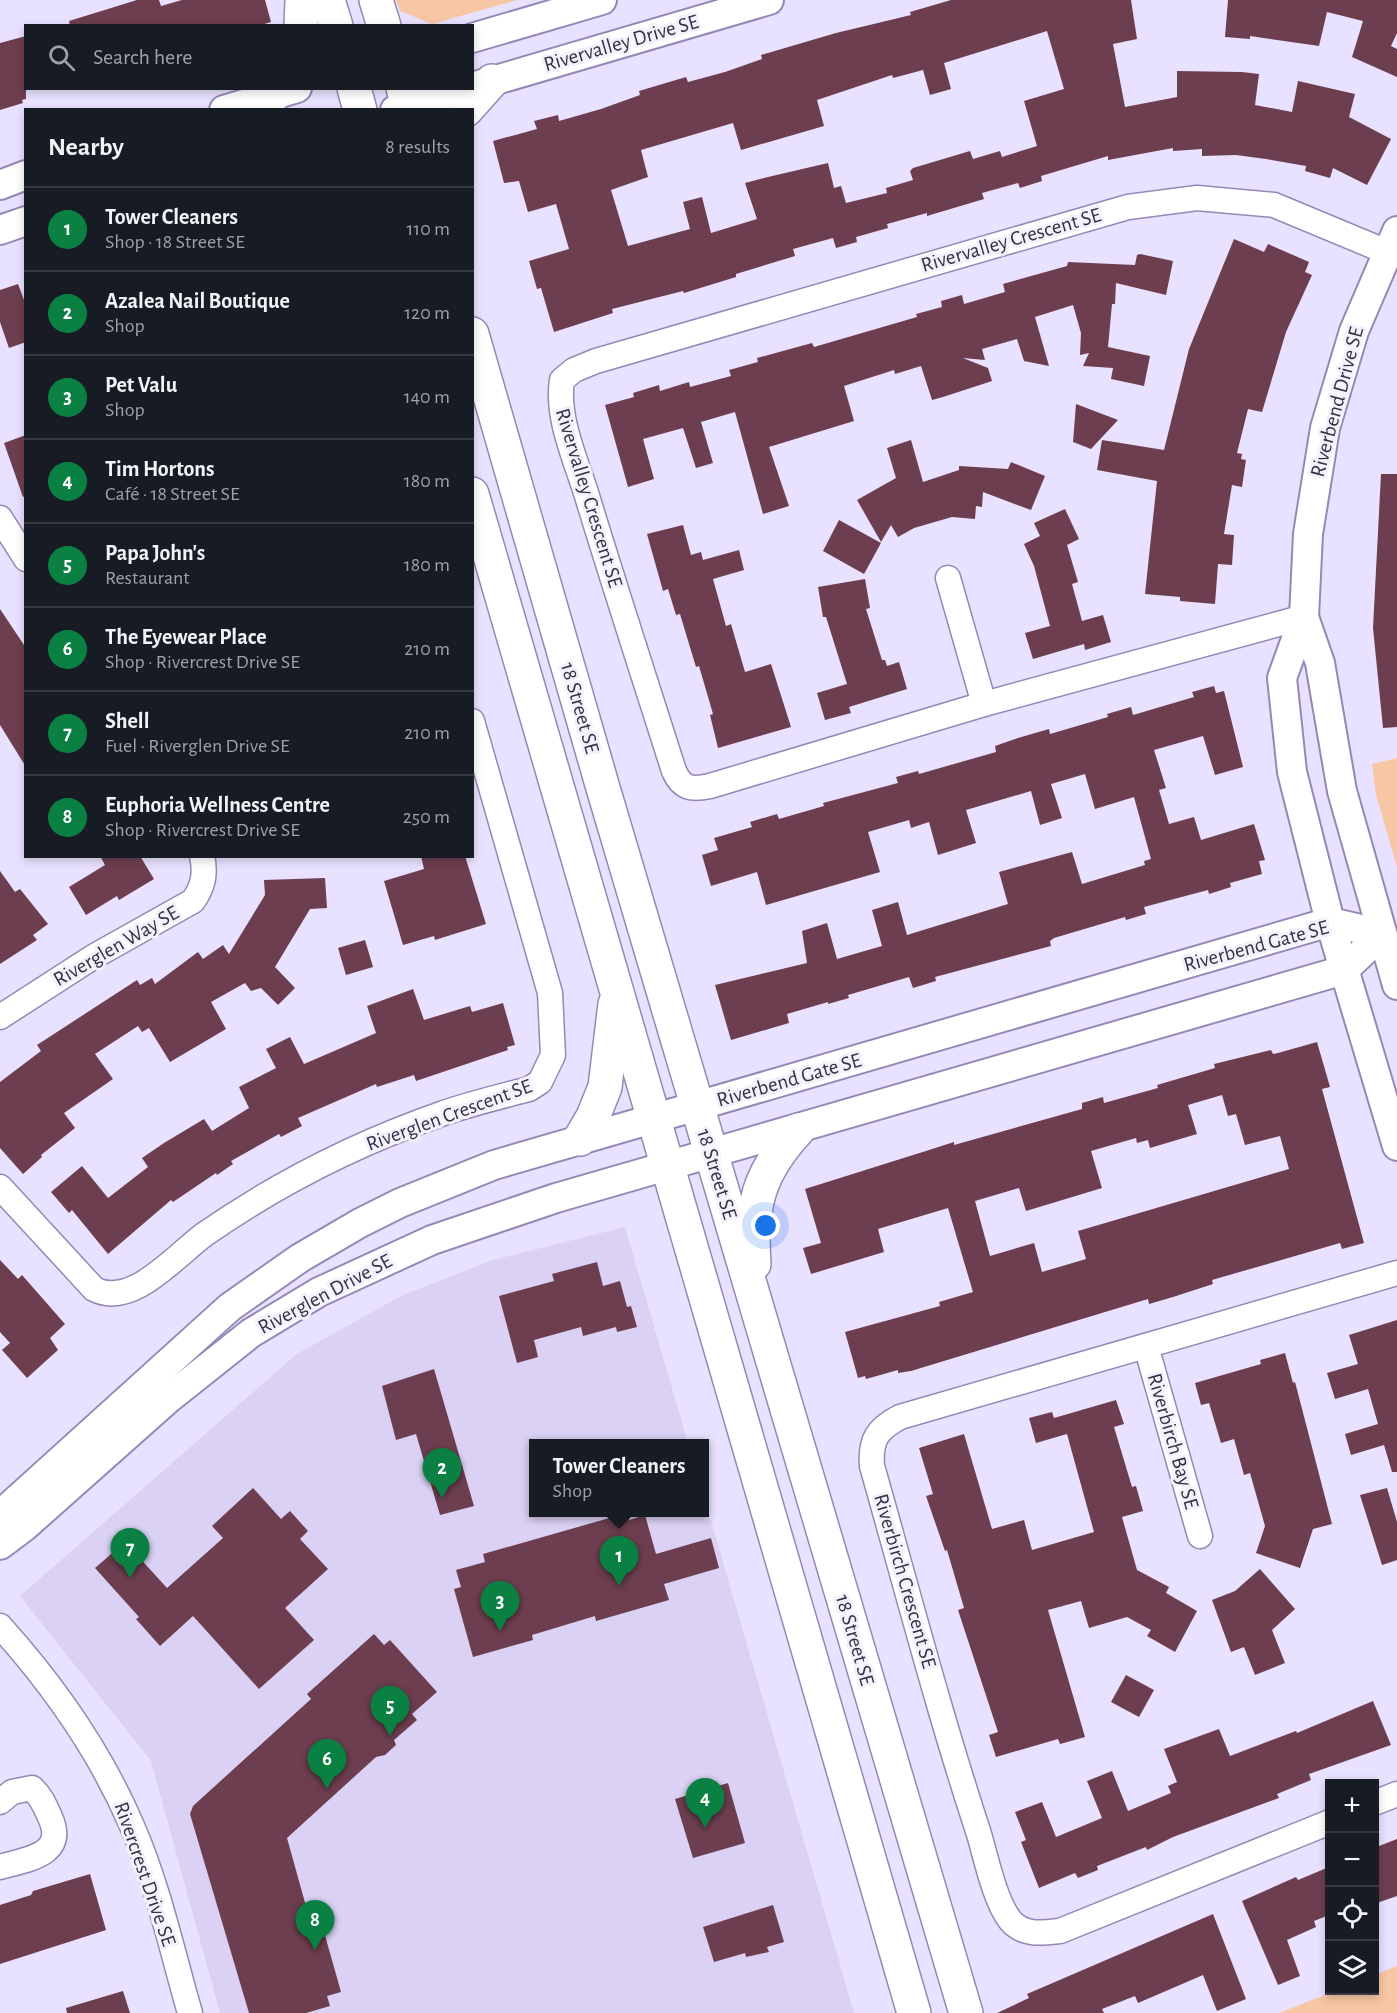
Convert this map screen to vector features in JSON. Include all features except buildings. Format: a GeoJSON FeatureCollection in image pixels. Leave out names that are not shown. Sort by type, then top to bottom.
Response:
{"type":"FeatureCollection","features":[{"type":"Feature","properties":{"kind":"main road"},"geometry":{"type":"LineString","coordinates":[[301,24],[302,0]]}},
{"type":"Feature","properties":{"kind":"main road"},"geometry":{"type":"LineString","coordinates":[[328,0],[335,24]]}},
{"type":"Feature","properties":{"kind":"main road"},"geometry":{"type":"LineString","coordinates":[[376,0],[383,24]]}},
{"type":"Feature","properties":{"kind":"main road"},"geometry":{"type":"LineString","coordinates":[[467,108],[477,85]]}},
{"type":"Feature","properties":{"kind":"main road"},"geometry":{"type":"LineString","coordinates":[[355,90],[359,108]]}},
{"type":"Feature","properties":{"kind":"main road","name":"18 Street SE"},"geometry":{"type":"LineString","coordinates":[[474,341],[711,1155],[966,2013]]}},
{"type":"Feature","properties":{"kind":"main road","name":"18 Street SE"},"geometry":{"type":"LineString","coordinates":[[474,501],[914,2013]]}},
{"type":"Feature","properties":{"kind":"main road"},"geometry":{"type":"LineString","coordinates":[[579,1139],[593,1117],[605,1087],[617,991]]}},
{"type":"Feature","properties":{"kind":"main road"},"geometry":{"type":"LineString","coordinates":[[756,1302],[752,1234],[760,1183],[780,1150],[798,1130]]}},
{"type":"Feature","properties":{"kind":"street"},"geometry":{"type":"LineString","coordinates":[[474,37],[602,0]]}},
{"type":"Feature","properties":{"kind":"street","name":"Rivervalley Drive SE"},"geometry":{"type":"LineString","coordinates":[[477,85],[770,0]]}},
{"type":"Feature","properties":{"kind":"street","name":"Rivervalley Drive SE"},"geometry":{"type":"LineString","coordinates":[[404,103],[457,90]]}},
{"type":"Feature","properties":{"kind":"street"},"geometry":{"type":"LineString","coordinates":[[230,108],[283,91]]}},
{"type":"Feature","properties":{"kind":"street"},"geometry":{"type":"LineString","coordinates":[[0,185],[24,176]]}},
{"type":"Feature","properties":{"kind":"street","name":"Rivervalley Crescent SE"},"geometry":{"type":"LineString","coordinates":[[1304,617],[984,704],[695,790],[679,783],[564,418],[559,396],[562,380],[574,370],[596,361],[1128,207],[1197,198],[1274,205],[1392,242]]}},
{"type":"Feature","properties":{"kind":"street"},"geometry":{"type":"LineString","coordinates":[[0,230],[24,222]]}},
{"type":"Feature","properties":{"kind":"street","name":"Riverbend Drive SE"},"geometry":{"type":"LineString","coordinates":[[1392,242],[1354,331],[1325,428],[1308,534],[1304,617],[1282,678],[1292,772],[1330,922],[1397,1146]]}},
{"type":"Feature","properties":{"kind":"street"},"geometry":{"type":"LineString","coordinates":[[0,518],[17,549]]}},
{"type":"Feature","properties":{"kind":"street"},"geometry":{"type":"LineString","coordinates":[[948,578],[984,704]]}},
{"type":"Feature","properties":{"kind":"street","name":"Riverbend Drive SE"},"geometry":{"type":"LineString","coordinates":[[1304,617],[1320,663],[1342,791],[1397,985]]}},
{"type":"Feature","properties":{"kind":"street","name":"Riverglen Crescent SE"},"geometry":{"type":"LineString","coordinates":[[0,1187],[94,1289],[105,1295],[116,1295],[138,1286],[206,1234],[326,1163],[432,1118],[529,1089],[540,1082],[553,1055],[550,993],[474,728]]}},
{"type":"Feature","properties":{"kind":"street","name":"Riverglen Way SE"},"geometry":{"type":"LineString","coordinates":[[0,1017],[93,957],[193,901],[201,890],[204,878],[202,858]]}},
{"type":"Feature","properties":{"kind":"street","name":"Riverbend Gate SE"},"geometry":{"type":"LineString","coordinates":[[654,1118],[1330,922],[1382,934]]}},
{"type":"Feature","properties":{"kind":"street"},"geometry":{"type":"LineString","coordinates":[[711,1155],[1344,970],[1382,934]]}},
{"type":"Feature","properties":{"kind":"street","name":"Riverglen Drive SE"},"geometry":{"type":"LineString","coordinates":[[0,1515],[230,1307],[300,1258],[360,1222],[450,1181],[579,1139],[654,1118]]}},
{"type":"Feature","properties":{"kind":"street","name":"Riverglen Drive SE"},"geometry":{"type":"LineString","coordinates":[[0,1545],[24,1527],[168,1399],[251,1333],[319,1292],[464,1227],[711,1155]]}},
{"type":"Feature","properties":{"kind":"street","name":"Riverbirch Crescent SE"},"geometry":{"type":"LineString","coordinates":[[1325,1824],[1060,1931],[1027,1932],[1009,1919],[1001,1903],[971,1810],[888,1524],[872,1466],[871,1450],[876,1433],[884,1425],[900,1417],[1397,1272]]}},
{"type":"Feature","properties":{"kind":"street","name":"Riverbirch Bay SE"},"geometry":{"type":"LineString","coordinates":[[1146,1346],[1200,1536]]}},
{"type":"Feature","properties":{"kind":"street","name":"Rivercrest Drive SE"},"geometry":{"type":"LineString","coordinates":[[0,1626],[76,1720],[112,1783],[145,1861],[190,2013]]}},
{"type":"Feature","properties":{"kind":"street"},"geometry":{"type":"LineString","coordinates":[[0,1802],[12,1792],[32,1788],[39,1794],[55,1829],[51,1846],[42,1853],[0,1867]]}},
{"type":"Feature","properties":{"kind":"street"},"geometry":{"type":"LineString","coordinates":[[1379,1801],[1397,1794]]}},
{"type":"Feature","properties":{"kind":"shaded area"},"geometry":{"type":"Polygon","coordinates":[[[396,0],[517,0],[432,24],[400,11],[396,0]]]}},
{"type":"Feature","properties":{"kind":"shaded area"},"geometry":{"type":"Polygon","coordinates":[[[1397,758],[1397,867],[1376,795],[1372,764],[1397,758]]]}},
{"type":"Feature","properties":{"kind":"shaded area"},"geometry":{"type":"Polygon","coordinates":[[[625,1227],[687,1439],[529,1439],[529,1517],[709,1517],[709,1514],[854,2013],[220,2013],[151,1761],[20,1596],[297,1354],[403,1295],[493,1260],[625,1227]]]}},
{"type":"Feature","properties":{"kind":"shaded area"},"geometry":{"type":"Polygon","coordinates":[[[1397,1966],[1397,2013],[1279,2013],[1325,1995],[1379,1995],[1379,1973],[1397,1966]]]}},
{"type":"Feature","properties":{"kind":"place","name":"Azalea Nail Boutique"},"geometry":{"type":"Point","coordinates":[442,1498]}},
{"type":"Feature","properties":{"kind":"place","name":"Shell"},"geometry":{"type":"Point","coordinates":[130,1578]}},
{"type":"Feature","properties":{"kind":"place","name":"Tower Cleaners"},"geometry":{"type":"Point","coordinates":[619,1586]}},
{"type":"Feature","properties":{"kind":"place","name":"Pet Valu"},"geometry":{"type":"Point","coordinates":[500,1631]}},
{"type":"Feature","properties":{"kind":"place","name":"Papa John's"},"geometry":{"type":"Point","coordinates":[390,1736]}},
{"type":"Feature","properties":{"kind":"place","name":"The Eyewear Place"},"geometry":{"type":"Point","coordinates":[327,1789]}},
{"type":"Feature","properties":{"kind":"place","name":"Tim Hortons"},"geometry":{"type":"Point","coordinates":[705,1828]}},
{"type":"Feature","properties":{"kind":"place","name":"Euphoria Wellness Centre"},"geometry":{"type":"Point","coordinates":[315,1950]}}]}
